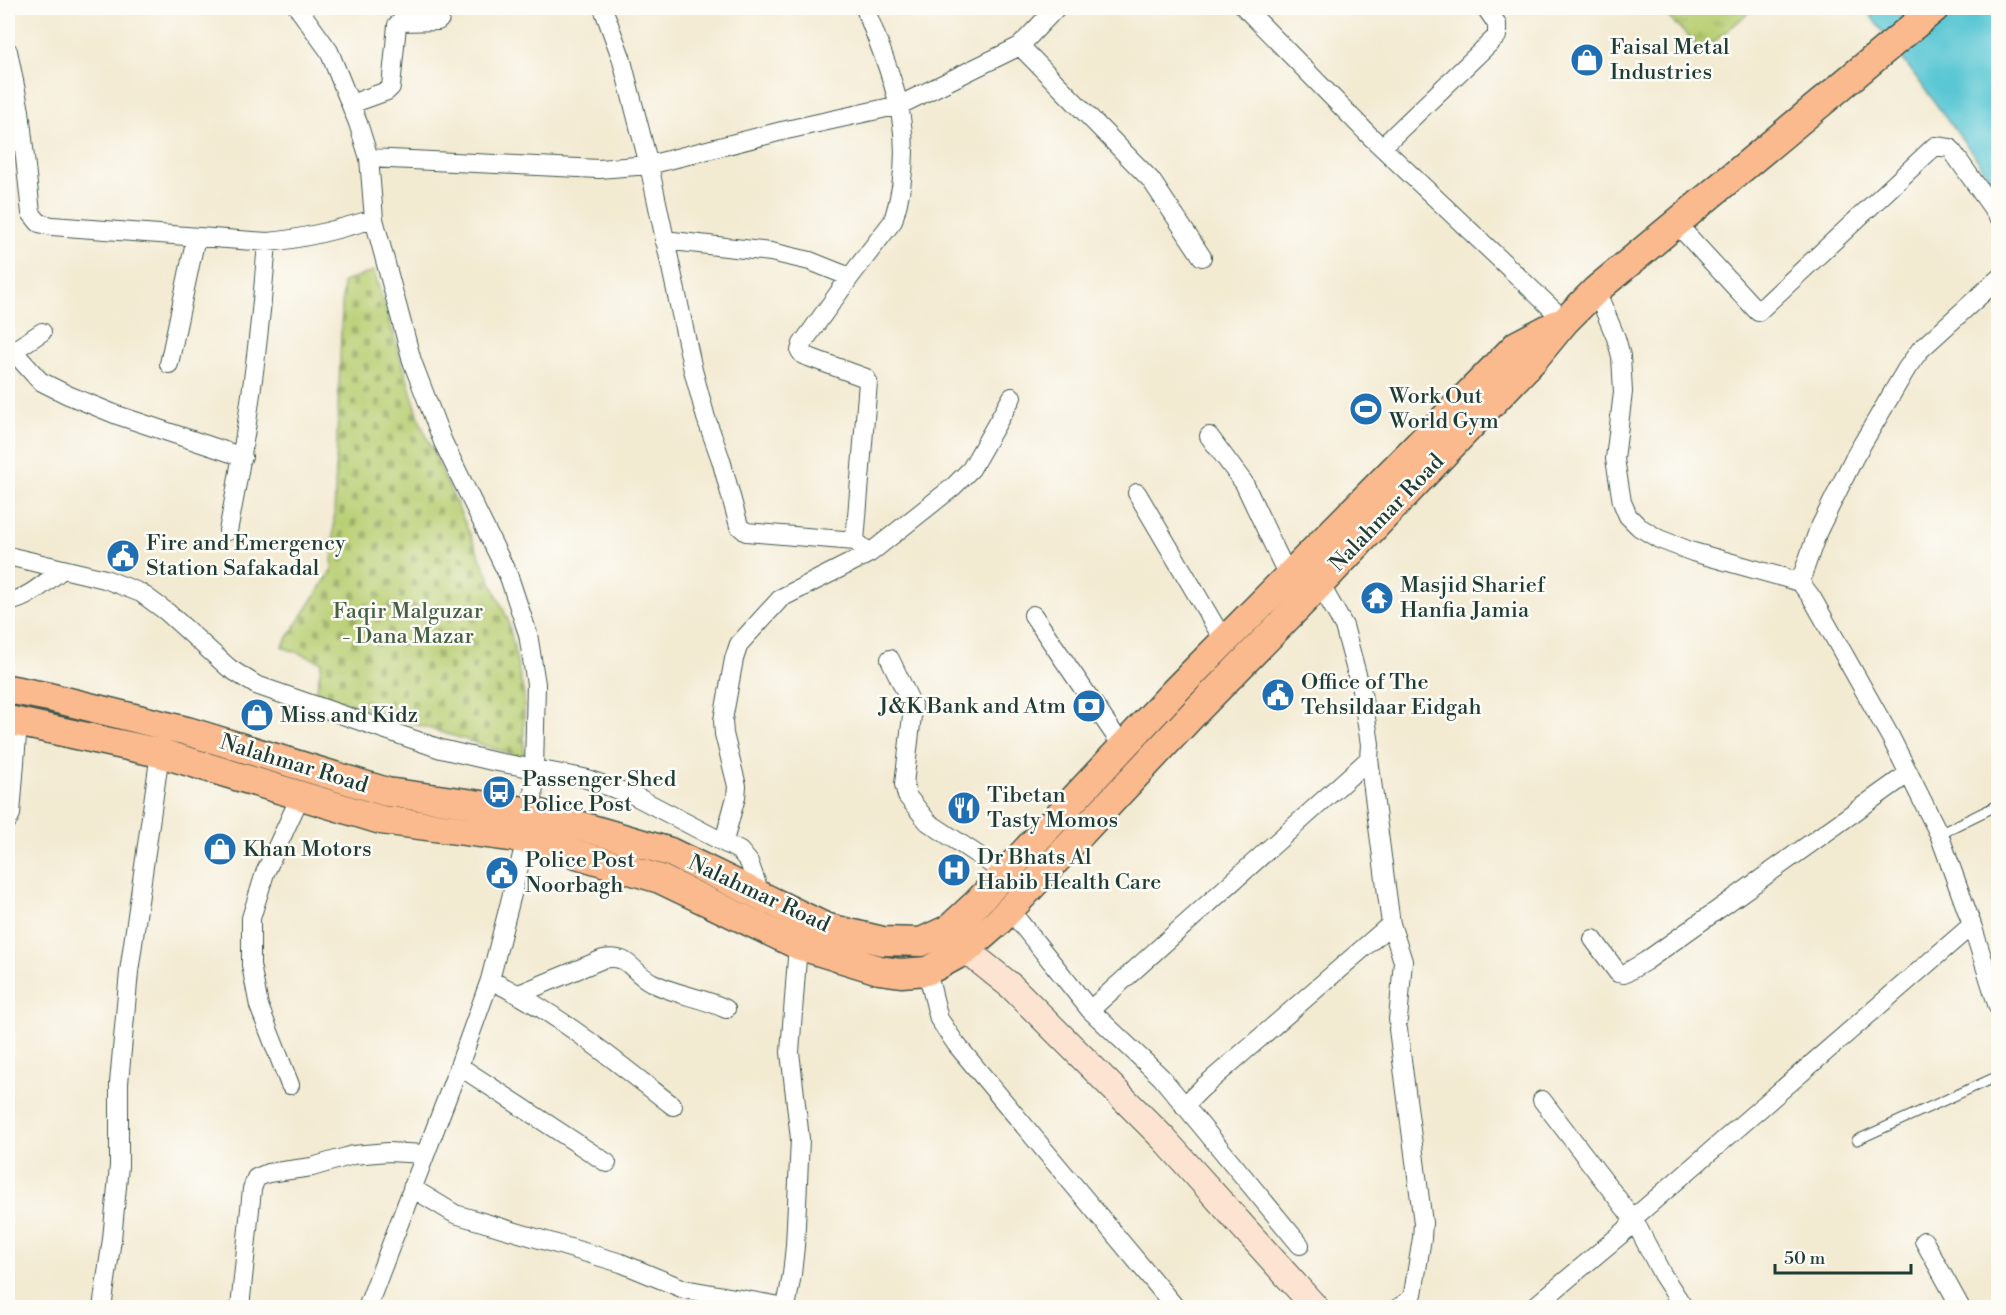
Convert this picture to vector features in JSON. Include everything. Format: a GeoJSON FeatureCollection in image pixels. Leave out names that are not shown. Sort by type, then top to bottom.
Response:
{"type":"FeatureCollection","features":[{"type":"Feature","properties":{"kind":"main road"},"geometry":{"type":"LineString","coordinates":[[1564,321],[1596,290],[1928,12]]}},
{"type":"Feature","properties":{"kind":"main road","name":"Nalahmar Road"},"geometry":{"type":"LineString","coordinates":[[958,940],[977,903],[1224,641],[1517,345],[1564,321]]}},
{"type":"Feature","properties":{"kind":"main road","name":"Nalahmar Road"},"geometry":{"type":"LineString","coordinates":[[13,722],[160,753],[381,820],[529,826],[660,879],[798,945],[879,970],[901,973],[927,970],[958,940],[1010,910],[1195,712],[1320,585],[1533,360],[1564,321]]}},
{"type":"Feature","properties":{"kind":"main road","name":"Nalahmar Road"},"geometry":{"type":"LineString","coordinates":[[8,689],[72,702],[187,731],[387,792],[529,826],[670,852],[825,927],[883,941],[958,940]]}},
{"type":"Feature","properties":{"kind":"main road"},"geometry":{"type":"LineString","coordinates":[[63,733],[72,702]]}},
{"type":"Feature","properties":{"kind":"street"},"geometry":{"type":"LineString","coordinates":[[298,8],[329,51],[351,104],[369,158],[374,219],[412,361],[443,442],[509,577],[528,634],[536,684],[535,770],[529,826],[489,980],[459,1066],[367,1308]]}},
{"type":"Feature","properties":{"kind":"street"},"geometry":{"type":"LineString","coordinates":[[351,104],[387,91],[391,87],[397,25],[401,22],[438,21],[440,8]]}},
{"type":"Feature","properties":{"kind":"street"},"geometry":{"type":"LineString","coordinates":[[603,8],[621,57],[649,165],[701,399],[721,459],[739,526],[743,531],[751,533],[855,541],[870,553]]}},
{"type":"Feature","properties":{"kind":"street"},"geometry":{"type":"LineString","coordinates":[[855,541],[868,382],[866,378],[803,355],[800,351],[802,344],[892,221],[903,171],[905,141],[900,105],[892,76],[865,8]]}},
{"type":"Feature","properties":{"kind":"street"},"geometry":{"type":"LineString","coordinates":[[369,158],[599,169],[649,165],[782,131],[900,105],[1020,46],[1056,8]]}},
{"type":"Feature","properties":{"kind":"street"},"geometry":{"type":"LineString","coordinates":[[1245,8],[1382,147],[1564,321]]}},
{"type":"Feature","properties":{"kind":"street"},"geometry":{"type":"LineString","coordinates":[[1382,147],[1497,36],[1497,24],[1486,8]]}},
{"type":"Feature","properties":{"kind":"street"},"geometry":{"type":"LineString","coordinates":[[1020,46],[1151,180],[1202,257]]}},
{"type":"Feature","properties":{"kind":"street"},"geometry":{"type":"LineString","coordinates":[[8,51],[20,111],[31,213],[39,223],[52,226],[267,242],[324,234],[374,219]]}},
{"type":"Feature","properties":{"kind":"street"},"geometry":{"type":"LineString","coordinates":[[1676,223],[1758,312],[1935,146],[1950,148],[1998,216]]}},
{"type":"Feature","properties":{"kind":"street"},"geometry":{"type":"LineString","coordinates":[[169,364],[196,237]]}},
{"type":"Feature","properties":{"kind":"street"},"geometry":{"type":"LineString","coordinates":[[664,240],[771,252],[810,261],[850,277]]}},
{"type":"Feature","properties":{"kind":"street"},"geometry":{"type":"LineString","coordinates":[[228,531],[243,456],[264,291],[267,242]]}},
{"type":"Feature","properties":{"kind":"street"},"geometry":{"type":"LineString","coordinates":[[1800,582],[1818,531],[1854,458],[1907,368],[1920,350],[1998,279]]}},
{"type":"Feature","properties":{"kind":"street"},"geometry":{"type":"LineString","coordinates":[[1596,290],[1622,356],[1623,392],[1615,459],[1622,501],[1628,516],[1639,527],[1659,539],[1693,552],[1800,582],[1818,608],[1909,773],[1939,834],[1972,925],[1998,1007]]}},
{"type":"Feature","properties":{"kind":"street"},"geometry":{"type":"LineString","coordinates":[[42,332],[13,351],[40,381],[117,415],[243,456]]}},
{"type":"Feature","properties":{"kind":"street"},"geometry":{"type":"LineString","coordinates":[[724,841],[737,786],[724,734],[723,720],[734,659],[747,633],[781,598],[870,553],[953,487],[971,469],[1012,396]]}},
{"type":"Feature","properties":{"kind":"street"},"geometry":{"type":"LineString","coordinates":[[1209,436],[1244,483],[1288,576]]}},
{"type":"Feature","properties":{"kind":"street"},"geometry":{"type":"LineString","coordinates":[[1137,493],[1224,641]]}},
{"type":"Feature","properties":{"kind":"street"},"geometry":{"type":"LineString","coordinates":[[8,556],[105,579],[141,593],[167,612],[229,668],[256,685],[441,749],[535,770],[585,778],[633,795],[740,851],[749,862],[761,896]]}},
{"type":"Feature","properties":{"kind":"street"},"geometry":{"type":"LineString","coordinates":[[8,602],[41,586],[63,569]]}},
{"type":"Feature","properties":{"kind":"street"},"geometry":{"type":"LineString","coordinates":[[1320,585],[1344,626],[1362,693],[1391,924],[1402,961],[1398,1025],[1423,1223],[1413,1294],[1410,1300],[1398,1308]]}},
{"type":"Feature","properties":{"kind":"street"},"geometry":{"type":"LineString","coordinates":[[1033,615],[1123,747]]}},
{"type":"Feature","properties":{"kind":"street"},"geometry":{"type":"LineString","coordinates":[[890,659],[913,707],[904,784],[907,796],[928,822],[1005,873]]}},
{"type":"Feature","properties":{"kind":"street"},"geometry":{"type":"LineString","coordinates":[[8,820],[11,814],[13,722]]}},
{"type":"Feature","properties":{"kind":"street"},"geometry":{"type":"LineString","coordinates":[[102,1308],[119,1166],[119,1083],[129,972],[160,753]]}},
{"type":"Feature","properties":{"kind":"street"},"geometry":{"type":"LineString","coordinates":[[1090,1010],[1369,759]]}},
{"type":"Feature","properties":{"kind":"street"},"geometry":{"type":"LineString","coordinates":[[1593,939],[1618,973],[1624,974],[1646,961],[1909,773]]}},
{"type":"Feature","properties":{"kind":"street"},"geometry":{"type":"LineString","coordinates":[[291,1085],[259,1006],[251,965],[251,918],[265,873],[300,797]]}},
{"type":"Feature","properties":{"kind":"street"},"geometry":{"type":"LineString","coordinates":[[1010,910],[1090,1010],[1161,1077],[1300,1245]]}},
{"type":"Feature","properties":{"kind":"street"},"geometry":{"type":"LineString","coordinates":[[1184,1106],[1391,924]]}},
{"type":"Feature","properties":{"kind":"street"},"geometry":{"type":"LineString","coordinates":[[1533,1308],[1626,1230],[1634,1220],[1972,925]]}},
{"type":"Feature","properties":{"kind":"street"},"geometry":{"type":"LineString","coordinates":[[958,940],[1012,987],[1163,1138],[1316,1308]]}},
{"type":"Feature","properties":{"kind":"street"},"geometry":{"type":"LineString","coordinates":[[412,1188],[455,1214],[621,1263],[684,1289],[786,1307],[795,1246],[800,1139],[789,1052],[798,945]]}},
{"type":"Feature","properties":{"kind":"street"},"geometry":{"type":"LineString","coordinates":[[519,994],[603,959],[615,957],[625,960],[648,981],[665,989],[709,1001],[726,1009]]}},
{"type":"Feature","properties":{"kind":"street"},"geometry":{"type":"LineString","coordinates":[[927,970],[939,1019],[956,1044],[1176,1308]]}},
{"type":"Feature","properties":{"kind":"street"},"geometry":{"type":"LineString","coordinates":[[489,980],[519,994],[575,1030],[673,1106]]}},
{"type":"Feature","properties":{"kind":"street"},"geometry":{"type":"LineString","coordinates":[[459,1066],[607,1163]]}},
{"type":"Feature","properties":{"kind":"street"},"geometry":{"type":"LineString","coordinates":[[1542,1100],[1634,1220],[1662,1274],[1684,1308]]}},
{"type":"Feature","properties":{"kind":"street"},"geometry":{"type":"LineString","coordinates":[[240,1308],[252,1189],[256,1178],[268,1173],[312,1167],[353,1155],[388,1152],[425,1154]]}},
{"type":"Feature","properties":{"kind":"street"},"geometry":{"type":"LineString","coordinates":[[1924,1241],[1960,1308]]}},
{"type":"Feature","properties":{"kind":"lane"},"geometry":{"type":"LineString","coordinates":[[1939,834],[1998,805]]}},
{"type":"Feature","properties":{"kind":"lane"},"geometry":{"type":"LineString","coordinates":[[1857,1140],[1998,1076]]}},
{"type":"Feature","properties":{"kind":"green space"},"geometry":{"type":"Polygon","coordinates":[[[1659,8],[1754,8],[1703,51],[1659,8]]]}},
{"type":"Feature","properties":{"kind":"green space","name":"Faqir Malguzar - Dana Mazar"},"geometry":{"type":"Polygon","coordinates":[[[374,271],[421,424],[508,620],[524,696],[524,758],[316,693],[322,662],[282,647],[332,570],[343,282],[374,271]]]}},
{"type":"Feature","properties":{"kind":"water"},"geometry":{"type":"Polygon","coordinates":[[[1865,8],[1998,8],[1998,188],[1865,8]]]}},
{"type":"Feature","properties":{"kind":"place","name":"Faisal Metal Industries"},"geometry":{"type":"Point","coordinates":[1587,60]}},
{"type":"Feature","properties":{"kind":"place","name":"Work Out World Gym"},"geometry":{"type":"Point","coordinates":[1366,409]}},
{"type":"Feature","properties":{"kind":"place","name":"Fire and Emergency Station Safakadal"},"geometry":{"type":"Point","coordinates":[123,556]}},
{"type":"Feature","properties":{"kind":"place","name":"Masjid Sharief Hanfia Jamia"},"geometry":{"type":"Point","coordinates":[1377,598]}},
{"type":"Feature","properties":{"kind":"place","name":"Office of The Tehsildaar Eidgah"},"geometry":{"type":"Point","coordinates":[1278,695]}},
{"type":"Feature","properties":{"kind":"place","name":"J&K Bank and Atm"},"geometry":{"type":"Point","coordinates":[1089,706]}},
{"type":"Feature","properties":{"kind":"place","name":"Miss and Kidz"},"geometry":{"type":"Point","coordinates":[257,715]}},
{"type":"Feature","properties":{"kind":"place","name":"Passenger Shed Police Post"},"geometry":{"type":"Point","coordinates":[499,792]}},
{"type":"Feature","properties":{"kind":"place","name":"Tibetan Tasty Momos"},"geometry":{"type":"Point","coordinates":[964,808]}},
{"type":"Feature","properties":{"kind":"place","name":"Khan Motors"},"geometry":{"type":"Point","coordinates":[220,849]}},
{"type":"Feature","properties":{"kind":"place","name":"Dr Bhats Al Habib Health Care"},"geometry":{"type":"Point","coordinates":[954,870]}},
{"type":"Feature","properties":{"kind":"place","name":"Police Post Noorbagh"},"geometry":{"type":"Point","coordinates":[502,873]}}]}
